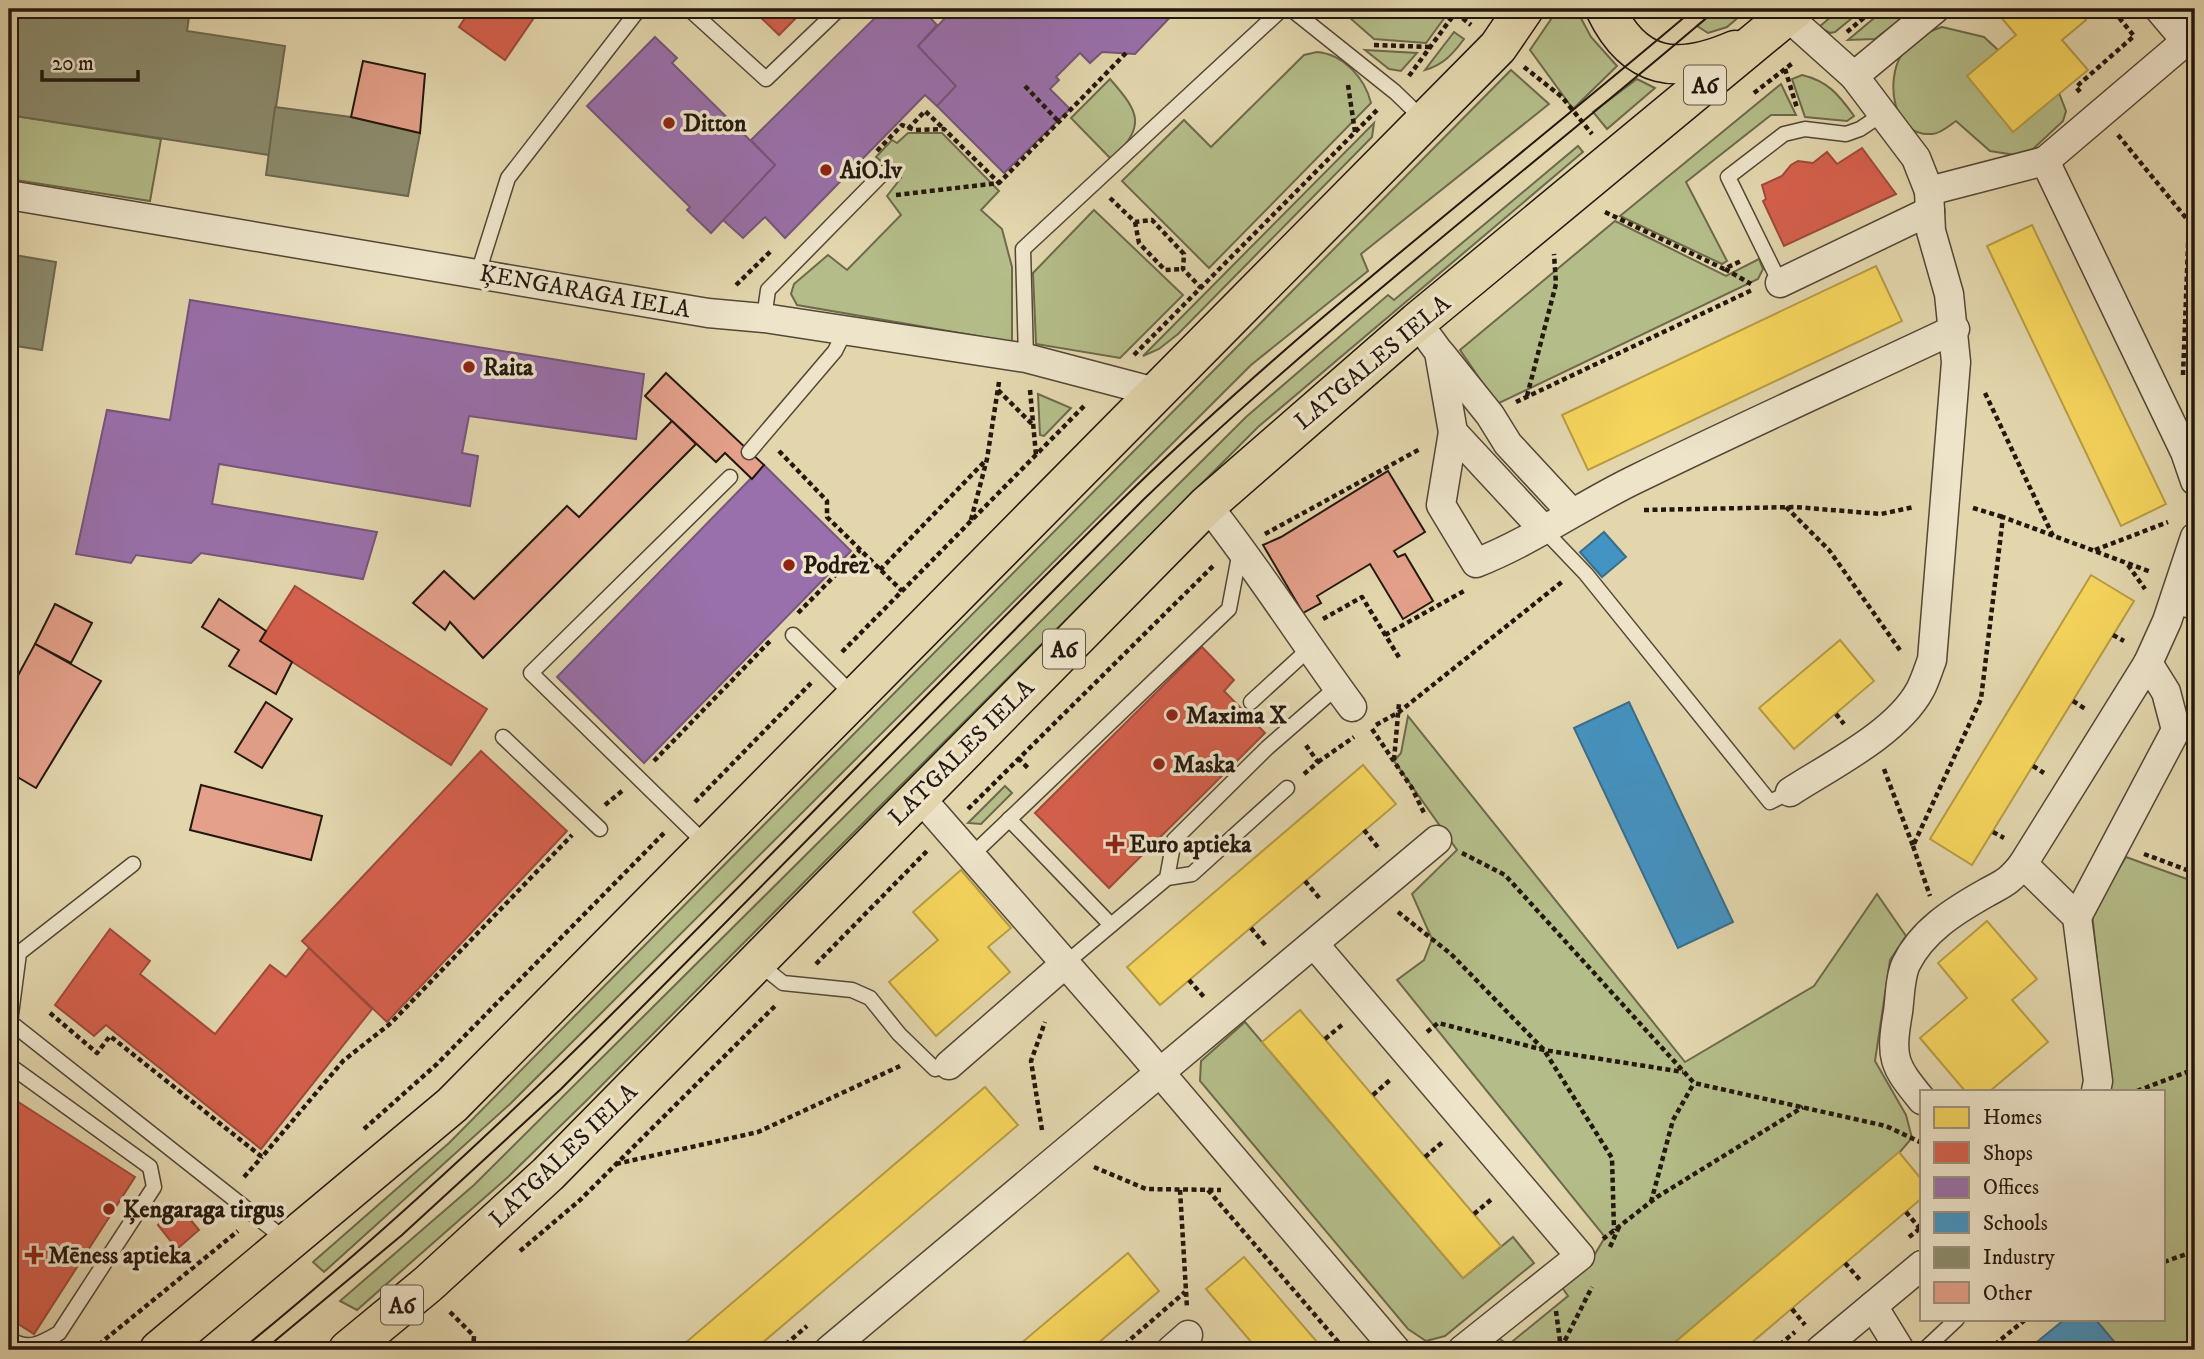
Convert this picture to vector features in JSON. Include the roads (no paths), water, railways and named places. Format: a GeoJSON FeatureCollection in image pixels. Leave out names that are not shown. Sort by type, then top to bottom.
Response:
{"type":"FeatureCollection","features":[{"type":"Feature","properties":{"kind":"highway"},"geometry":{"type":"LineString","coordinates":[[159,1350],[452,1105],[1160,393],[1498,47],[1524,9]]}},
{"type":"Feature","properties":{"kind":"highway","name":"LATGALES IELA"},"geometry":{"type":"LineString","coordinates":[[1605,9],[1622,37],[1653,63],[1690,66],[1706,63],[1756,41]]}},
{"type":"Feature","properties":{"kind":"highway","name":"LATGALES IELA"},"geometry":{"type":"LineString","coordinates":[[348,1350],[428,1284],[548,1174],[918,795],[1207,505],[1428,337],[1791,12]]}},
{"type":"Feature","properties":{"kind":"street"},"geometry":{"type":"LineString","coordinates":[[1854,76],[1935,9]]}},
{"type":"Feature","properties":{"kind":"street"},"geometry":{"type":"LineString","coordinates":[[1769,285],[1929,201],[2045,161],[2191,42],[2159,9]]}},
{"type":"Feature","properties":{"kind":"street"},"geometry":{"type":"LineString","coordinates":[[1790,792],[1873,738],[1903,714],[1923,683],[1932,660],[1956,362],[1955,329],[1931,231],[1929,201],[1916,158],[1854,76],[1791,12]]}},
{"type":"Feature","properties":{"kind":"street"},"geometry":{"type":"LineString","coordinates":[[2045,161],[2190,447],[2195,481]]}},
{"type":"Feature","properties":{"kind":"street","name":"ĶENGARAGA IELA"},"geometry":{"type":"LineString","coordinates":[[9,195],[708,313],[764,318],[845,331],[1028,372],[1109,380],[1160,393]]}},
{"type":"Feature","properties":{"kind":"street"},"geometry":{"type":"LineString","coordinates":[[1428,337],[1453,432],[1441,505],[1476,563],[1513,549],[1580,508],[1955,329]]}},
{"type":"Feature","properties":{"kind":"street"},"geometry":{"type":"LineString","coordinates":[[1428,337],[1490,415],[1508,444],[1580,508]]}},
{"type":"Feature","properties":{"kind":"street"},"geometry":{"type":"LineString","coordinates":[[1453,432],[1543,529]]}},
{"type":"Feature","properties":{"kind":"street"},"geometry":{"type":"LineString","coordinates":[[1207,505],[1312,636],[1353,707]]}},
{"type":"Feature","properties":{"kind":"street"},"geometry":{"type":"LineString","coordinates":[[1920,1098],[1897,1069],[1893,1041],[1905,966],[1925,936],[1939,923],[1987,892],[2008,884],[2023,864],[2148,663],[2182,600],[2195,537]]}},
{"type":"Feature","properties":{"kind":"street"},"geometry":{"type":"LineString","coordinates":[[2096,1090],[2098,1081],[2077,917],[2176,730],[2166,692],[2148,663]]}},
{"type":"Feature","properties":{"kind":"street"},"geometry":{"type":"LineString","coordinates":[[918,795],[1066,963],[1396,1350]]}},
{"type":"Feature","properties":{"kind":"street"},"geometry":{"type":"LineString","coordinates":[[829,1350],[1437,840]]}},
{"type":"Feature","properties":{"kind":"street"},"geometry":{"type":"LineString","coordinates":[[2023,864],[2077,917]]}},
{"type":"Feature","properties":{"kind":"street"},"geometry":{"type":"LineString","coordinates":[[1314,944],[1580,1256],[1462,1350]]}},
{"type":"Feature","properties":{"kind":"street"},"geometry":{"type":"LineString","coordinates":[[949,1065],[1066,963]]}},
{"type":"Feature","properties":{"kind":"street"},"geometry":{"type":"LineString","coordinates":[[1821,1350],[1920,1267]]}},
{"type":"Feature","properties":{"kind":"street"},"geometry":{"type":"LineString","coordinates":[[1873,1306],[1900,1350]]}},
{"type":"Feature","properties":{"kind":"lane"},"geometry":{"type":"LineString","coordinates":[[478,273],[508,178],[639,9]]}},
{"type":"Feature","properties":{"kind":"lane"},"geometry":{"type":"LineString","coordinates":[[690,9],[766,79],[839,9]]}},
{"type":"Feature","properties":{"kind":"lane"},"geometry":{"type":"LineString","coordinates":[[1028,372],[1023,249],[1282,9]]}},
{"type":"Feature","properties":{"kind":"lane"},"geometry":{"type":"LineString","coordinates":[[1291,9],[1395,92],[1425,121]]}},
{"type":"Feature","properties":{"kind":"lane"},"geometry":{"type":"LineString","coordinates":[[1769,285],[1763,250],[1728,177],[1784,134],[1805,129],[1846,134],[1860,129],[1881,115]]}},
{"type":"Feature","properties":{"kind":"lane"},"geometry":{"type":"LineString","coordinates":[[764,318],[768,290],[883,173]]}},
{"type":"Feature","properties":{"kind":"lane"},"geometry":{"type":"LineString","coordinates":[[749,452],[835,351],[845,331]]}},
{"type":"Feature","properties":{"kind":"lane"},"geometry":{"type":"LineString","coordinates":[[709,847],[531,673],[730,477]]}},
{"type":"Feature","properties":{"kind":"lane"},"geometry":{"type":"LineString","coordinates":[[1543,529],[1580,567],[1770,802],[1790,792]]}},
{"type":"Feature","properties":{"kind":"lane"},"geometry":{"type":"LineString","coordinates":[[972,855],[1229,609],[1241,547]]}},
{"type":"Feature","properties":{"kind":"lane"},"geometry":{"type":"LineString","coordinates":[[793,635],[857,699]]}},
{"type":"Feature","properties":{"kind":"lane"},"geometry":{"type":"LineString","coordinates":[[1251,702],[1312,636]]}},
{"type":"Feature","properties":{"kind":"lane"},"geometry":{"type":"LineString","coordinates":[[1167,878],[1174,840],[1292,727],[1353,707]]}},
{"type":"Feature","properties":{"kind":"lane"},"geometry":{"type":"LineString","coordinates":[[503,737],[594,824]]}},
{"type":"Feature","properties":{"kind":"lane"},"geometry":{"type":"LineString","coordinates":[[1066,963],[1167,878],[1192,874],[1287,788]]}},
{"type":"Feature","properties":{"kind":"lane"},"geometry":{"type":"LineString","coordinates":[[1009,819],[1111,925]]}},
{"type":"Feature","properties":{"kind":"lane"},"geometry":{"type":"LineString","coordinates":[[133,864],[19,953],[10,1022],[290,1243]]}},
{"type":"Feature","properties":{"kind":"lane"},"geometry":{"type":"LineString","coordinates":[[756,961],[783,984],[852,990],[870,998],[920,1057],[935,1069],[949,1065]]}},
{"type":"Feature","properties":{"kind":"lane"},"geometry":{"type":"LineString","coordinates":[[9,1065],[150,1167],[154,1188],[59,1333],[38,1346],[21,1346],[9,1339]]}},
{"type":"Feature","properties":{"kind":"lane"},"geometry":{"type":"LineString","coordinates":[[1924,1350],[1956,1320]]}},
{"type":"Feature","properties":{"kind":"tram line"},"geometry":{"type":"LineString","coordinates":[[241,1350],[360,1250],[588,1038],[1025,596],[1202,424],[1340,303],[1694,9]]}},
{"type":"Feature","properties":{"kind":"tram line"},"geometry":{"type":"LineString","coordinates":[[264,1350],[402,1235],[561,1089],[1143,500],[1212,435],[1426,250],[1717,9]]}},
{"type":"Feature","properties":{"kind":"place","name":"Ditton"},"geometry":{"type":"Point","coordinates":[669,123]}},
{"type":"Feature","properties":{"kind":"place","name":"AiO.lv"},"geometry":{"type":"Point","coordinates":[826,170]}},
{"type":"Feature","properties":{"kind":"place","name":"Raita"},"geometry":{"type":"Point","coordinates":[469,367]}},
{"type":"Feature","properties":{"kind":"place","name":"Podrez"},"geometry":{"type":"Point","coordinates":[789,565]}},
{"type":"Feature","properties":{"kind":"place","name":"Maxima X"},"geometry":{"type":"Point","coordinates":[1172,715]}},
{"type":"Feature","properties":{"kind":"place","name":"Maska"},"geometry":{"type":"Point","coordinates":[1159,764]}},
{"type":"Feature","properties":{"kind":"place","name":"Euro aptieka"},"geometry":{"type":"Point","coordinates":[1115,844]}},
{"type":"Feature","properties":{"kind":"place","name":"Ķengaraga tirgus"},"geometry":{"type":"Point","coordinates":[109,1209]}},
{"type":"Feature","properties":{"kind":"place","name":"Mēness aptieka"},"geometry":{"type":"Point","coordinates":[34,1255]}}]}
